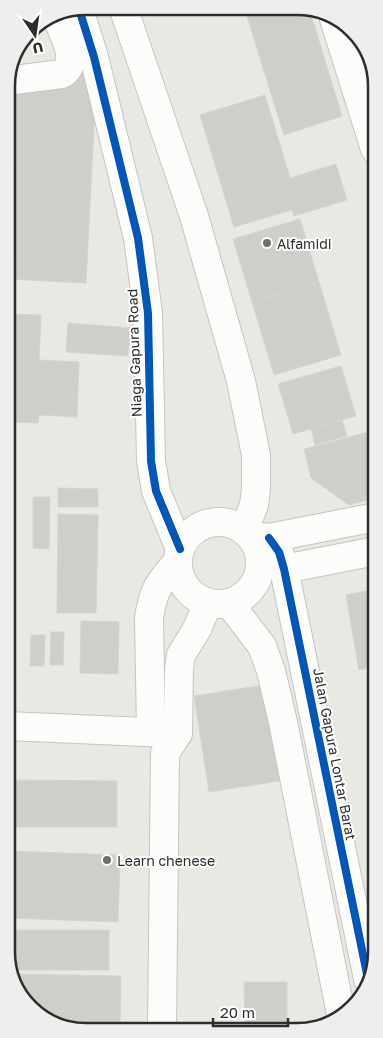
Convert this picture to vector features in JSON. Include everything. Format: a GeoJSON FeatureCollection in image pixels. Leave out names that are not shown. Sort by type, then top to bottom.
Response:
{"type":"FeatureCollection","features":[{"type":"Feature","properties":{"kind":"street","name":"Niaga Gapura Road"},"geometry":{"type":"LineString","coordinates":[[81,15],[94,57],[138,238],[148,313],[151,461],[156,491],[179,555]]}},
{"type":"Feature","properties":{"kind":"street"},"geometry":{"type":"LineString","coordinates":[[125,15],[194,216],[241,381],[256,463],[254,534],[260,558],[260,570],[256,581],[249,591],[240,598],[219,603],[198,598],[183,583],[179,573],[179,555]]}},
{"type":"Feature","properties":{"kind":"street"},"geometry":{"type":"LineString","coordinates":[[15,80],[62,74],[68,70],[71,62],[70,54],[58,21]]}},
{"type":"Feature","properties":{"kind":"street"},"geometry":{"type":"LineString","coordinates":[[337,28],[368,127]]}},
{"type":"Feature","properties":{"kind":"street"},"geometry":{"type":"LineString","coordinates":[[162,1023],[165,739],[149,618],[151,603],[158,584],[179,555],[186,538],[195,529],[207,524],[219,522],[232,524],[254,534],[368,518]]}},
{"type":"Feature","properties":{"kind":"street","name":"Jalan Gapura Lontar Barat"},"geometry":{"type":"LineString","coordinates":[[254,534],[279,552],[284,569],[366,970]]}},
{"type":"Feature","properties":{"kind":"street"},"geometry":{"type":"LineString","coordinates":[[284,569],[368,553]]}},
{"type":"Feature","properties":{"kind":"street"},"geometry":{"type":"LineString","coordinates":[[165,739],[180,669],[181,655],[197,629],[219,603]]}},
{"type":"Feature","properties":{"kind":"street"},"geometry":{"type":"LineString","coordinates":[[219,603],[262,646],[271,671],[283,722],[340,1008]]}},
{"type":"Feature","properties":{"kind":"street"},"geometry":{"type":"LineString","coordinates":[[15,727],[165,739]]}},
{"type":"Feature","properties":{"kind":"building"},"geometry":{"type":"Polygon","coordinates":[[[246,15],[311,16],[342,116],[284,135],[246,15]]]}},
{"type":"Feature","properties":{"kind":"building"},"geometry":{"type":"Polygon","coordinates":[[[17,66],[97,70],[86,283],[15,279],[15,81],[17,66]]]}},
{"type":"Feature","properties":{"kind":"building"},"geometry":{"type":"Polygon","coordinates":[[[265,95],[290,178],[336,164],[347,200],[294,216],[292,210],[234,227],[200,115],[265,95]]]}},
{"type":"Feature","properties":{"kind":"building"},"geometry":{"type":"Polygon","coordinates":[[[300,219],[319,282],[252,302],[233,239],[300,219]]]}},
{"type":"Feature","properties":{"kind":"building"},"geometry":{"type":"Polygon","coordinates":[[[319,282],[341,355],[274,375],[252,302],[319,282]]]}},
{"type":"Feature","properties":{"kind":"building"},"geometry":{"type":"Polygon","coordinates":[[[15,314],[41,315],[39,360],[79,362],[77,417],[39,415],[38,423],[15,422],[15,314]]]}},
{"type":"Feature","properties":{"kind":"building"},"geometry":{"type":"Polygon","coordinates":[[[68,323],[131,328],[128,356],[66,352],[68,323]]]}},
{"type":"Feature","properties":{"kind":"building"},"geometry":{"type":"Polygon","coordinates":[[[341,366],[356,416],[293,434],[278,384],[341,366]]]}},
{"type":"Feature","properties":{"kind":"building"},"geometry":{"type":"Polygon","coordinates":[[[342,420],[347,436],[315,445],[311,429],[342,420]]]}},
{"type":"Feature","properties":{"kind":"building"},"geometry":{"type":"Polygon","coordinates":[[[368,432],[368,500],[349,505],[311,478],[304,449],[368,432]]]}},
{"type":"Feature","properties":{"kind":"building"},"geometry":{"type":"Polygon","coordinates":[[[58,488],[98,489],[98,507],[58,507],[58,488]]]}},
{"type":"Feature","properties":{"kind":"building"},"geometry":{"type":"Polygon","coordinates":[[[33,497],[50,497],[49,549],[33,548],[33,497]]]}},
{"type":"Feature","properties":{"kind":"building"},"geometry":{"type":"Polygon","coordinates":[[[58,514],[98,515],[96,613],[57,613],[58,514]]]}},
{"type":"Feature","properties":{"kind":"building"},"geometry":{"type":"Polygon","coordinates":[[[368,591],[368,668],[359,670],[346,595],[368,591]]]}},
{"type":"Feature","properties":{"kind":"building"},"geometry":{"type":"Polygon","coordinates":[[[81,621],[119,622],[118,674],[80,673],[81,621]]]}},
{"type":"Feature","properties":{"kind":"building"},"geometry":{"type":"Polygon","coordinates":[[[51,632],[64,632],[63,665],[50,665],[51,632]]]}},
{"type":"Feature","properties":{"kind":"building"},"geometry":{"type":"Polygon","coordinates":[[[31,635],[45,635],[44,666],[30,666],[31,635]]]}},
{"type":"Feature","properties":{"kind":"building"},"geometry":{"type":"Polygon","coordinates":[[[271,684],[285,780],[209,792],[194,696],[271,684]]]}},
{"type":"Feature","properties":{"kind":"building"},"geometry":{"type":"Polygon","coordinates":[[[15,780],[117,781],[117,827],[15,827],[15,780]]]}},
{"type":"Feature","properties":{"kind":"building"},"geometry":{"type":"Polygon","coordinates":[[[15,851],[120,855],[118,922],[15,918],[15,851]]]}},
{"type":"Feature","properties":{"kind":"building"},"geometry":{"type":"Polygon","coordinates":[[[15,930],[109,930],[109,970],[17,970],[15,930]]]}},
{"type":"Feature","properties":{"kind":"building"},"geometry":{"type":"Polygon","coordinates":[[[19,974],[121,976],[120,1023],[86,1023],[72,1022],[50,1014],[27,992],[19,974]]]}},
{"type":"Feature","properties":{"kind":"building"},"geometry":{"type":"Polygon","coordinates":[[[244,982],[287,982],[287,1023],[245,1023],[244,982]]]}},
{"type":"Feature","properties":{"kind":"cycle path"},"geometry":{"type":"LineString","coordinates":[[81,15],[94,57],[138,238],[148,313],[151,461],[156,491],[180,549]]}},
{"type":"Feature","properties":{"kind":"cycle path"},"geometry":{"type":"LineString","coordinates":[[269,538],[279,552],[284,569],[366,970]]}},
{"type":"Feature","properties":{"kind":"place","name":"Alfamidi"},"geometry":{"type":"Point","coordinates":[267,243]}},
{"type":"Feature","properties":{"kind":"place","name":"Learn chenese"},"geometry":{"type":"Point","coordinates":[107,860]}}]}
